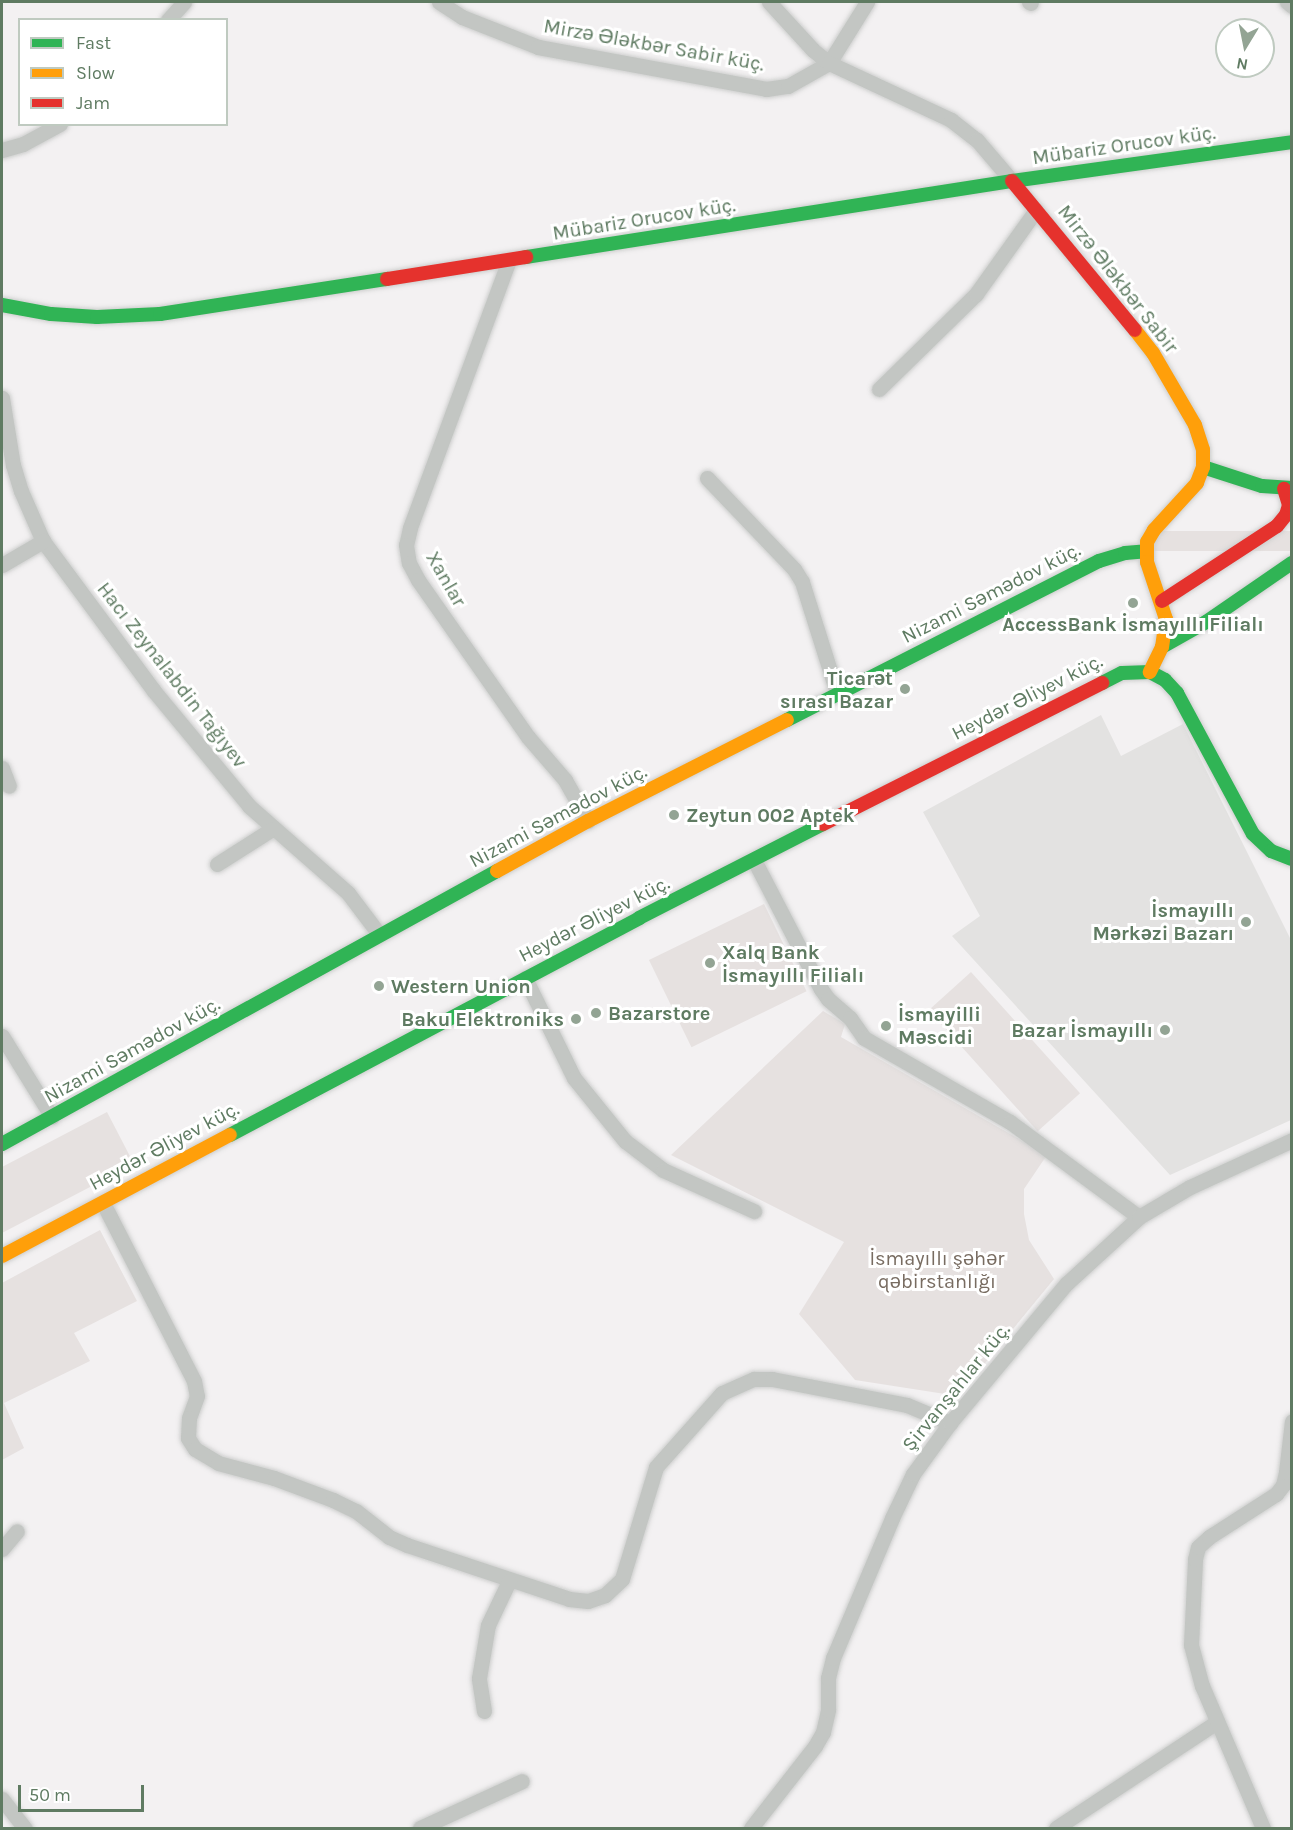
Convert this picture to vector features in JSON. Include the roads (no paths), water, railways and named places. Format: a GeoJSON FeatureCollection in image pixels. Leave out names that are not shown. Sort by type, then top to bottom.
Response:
{"type":"FeatureCollection","features":[{"type":"Feature","properties":{"kind":"street"},"geometry":{"type":"LineString","coordinates":[[170,18],[184,2]]}},
{"type":"Feature","properties":{"kind":"street","name":"Mirzə Ələkbər Sabir küç."},"geometry":{"type":"LineString","coordinates":[[439,2],[462,17],[538,47],[735,85],[766,89],[788,86],[829,63]]}},
{"type":"Feature","properties":{"kind":"street","name":"Mirzə Ələkbər Sabir"},"geometry":{"type":"LineString","coordinates":[[769,2],[813,50],[829,63],[951,120],[977,140],[1105,290],[1153,353],[1195,424],[1203,450],[1203,467]]}},
{"type":"Feature","properties":{"kind":"street"},"geometry":{"type":"LineString","coordinates":[[829,63],[867,2]]}},
{"type":"Feature","properties":{"kind":"street"},"geometry":{"type":"LineString","coordinates":[[1287,2],[1292,6]]}},
{"type":"Feature","properties":{"kind":"street"},"geometry":{"type":"LineString","coordinates":[[2,150],[23,144],[56,126]]}},
{"type":"Feature","properties":{"kind":"street","name":"Mübariz Orucov küç."},"geometry":{"type":"LineString","coordinates":[[2,305],[51,314],[98,317],[160,314],[1012,181],[1292,142]]}},
{"type":"Feature","properties":{"kind":"street"},"geometry":{"type":"LineString","coordinates":[[879,389],[962,310],[1036,210]]}},
{"type":"Feature","properties":{"kind":"street","name":"Xanlar"},"geometry":{"type":"LineString","coordinates":[[509,260],[414,517],[406,545],[410,563],[418,580],[528,737],[565,780],[588,821]]}},
{"type":"Feature","properties":{"kind":"street","name":"Hacı Zeynalabdin Tağıyev"},"geometry":{"type":"LineString","coordinates":[[2,398],[13,465],[21,491],[43,542],[154,691],[249,806],[272,829],[348,893],[380,934]]}},
{"type":"Feature","properties":{"kind":"street"},"geometry":{"type":"LineString","coordinates":[[1162,601],[1277,526],[1286,515],[1289,505],[1288,488],[1262,486],[1203,467],[1197,483],[1187,496],[1154,530],[1146,551],[1147,562],[1162,601],[1166,630],[1162,647],[1150,672],[1165,680],[1177,693],[1253,834],[1262,844],[1286,857]]}},
{"type":"Feature","properties":{"kind":"street"},"geometry":{"type":"LineString","coordinates":[[707,478],[798,576],[808,598],[837,693]]}},
{"type":"Feature","properties":{"kind":"street"},"geometry":{"type":"LineString","coordinates":[[2,565],[43,542]]}},
{"type":"Feature","properties":{"kind":"street","name":"Nizami Səmədov küç."},"geometry":{"type":"LineString","coordinates":[[2,1144],[588,821],[1099,561],[1125,553],[1146,551]]}},
{"type":"Feature","properties":{"kind":"street"},"geometry":{"type":"LineString","coordinates":[[1162,647],[1192,631],[1292,563]]}},
{"type":"Feature","properties":{"kind":"street","name":"Heydər Əliyev küç."},"geometry":{"type":"LineString","coordinates":[[2,1256],[525,978],[754,860],[1122,673],[1150,672]]}},
{"type":"Feature","properties":{"kind":"street"},"geometry":{"type":"LineString","coordinates":[[2,768],[9,786]]}},
{"type":"Feature","properties":{"kind":"street"},"geometry":{"type":"LineString","coordinates":[[218,864],[272,829]]}},
{"type":"Feature","properties":{"kind":"street"},"geometry":{"type":"LineString","coordinates":[[754,860],[821,989],[828,999],[850,1018],[864,1038],[1010,1122],[1138,1217]]}},
{"type":"Feature","properties":{"kind":"street"},"geometry":{"type":"LineString","coordinates":[[525,978],[570,1071],[625,1141],[663,1170],[753,1211]]}},
{"type":"Feature","properties":{"kind":"street"},"geometry":{"type":"LineString","coordinates":[[2,1035],[52,1117]]}},
{"type":"Feature","properties":{"kind":"street","name":"Şirvanşahlar küç."},"geometry":{"type":"LineString","coordinates":[[752,1828],[815,1746],[823,1732],[828,1710],[828,1678],[833,1658],[913,1474],[950,1423],[1066,1284],[1138,1217],[1190,1186],[1292,1140]]}},
{"type":"Feature","properties":{"kind":"street"},"geometry":{"type":"LineString","coordinates":[[103,1203],[194,1381],[197,1396],[189,1418],[188,1438],[195,1449],[218,1463],[274,1478],[333,1500],[356,1511],[389,1537],[407,1545],[509,1581],[569,1599],[588,1601],[605,1595],[622,1579],[656,1467],[722,1393],[754,1379],[772,1378],[907,1405],[950,1423]]}},
{"type":"Feature","properties":{"kind":"street"},"geometry":{"type":"LineString","coordinates":[[1263,1828],[1202,1686],[1191,1645],[1195,1559],[1198,1546],[1276,1494],[1283,1485],[1289,1474],[1292,1421]]}},
{"type":"Feature","properties":{"kind":"street"},"geometry":{"type":"LineString","coordinates":[[2,1549],[17,1532]]}},
{"type":"Feature","properties":{"kind":"street"},"geometry":{"type":"LineString","coordinates":[[484,1711],[479,1678],[488,1625],[509,1581]]}},
{"type":"Feature","properties":{"kind":"street"},"geometry":{"type":"LineString","coordinates":[[1056,1828],[1217,1722]]}},
{"type":"Feature","properties":{"kind":"street"},"geometry":{"type":"LineString","coordinates":[[420,1828],[522,1781]]}},
{"type":"Feature","properties":{"kind":"street"},"geometry":{"type":"LineString","coordinates":[[2,1799],[18,1826]]}},
{"type":"Feature","properties":{"kind":"place","name":"AccessBank İsmayıllı Filialı"},"geometry":{"type":"Point","coordinates":[1133,603]}},
{"type":"Feature","properties":{"kind":"place","name":"Ticarət sırası Bazar"},"geometry":{"type":"Point","coordinates":[905,689]}},
{"type":"Feature","properties":{"kind":"place","name":"Zeytun 002 Aptek"},"geometry":{"type":"Point","coordinates":[674,815]}},
{"type":"Feature","properties":{"kind":"place","name":"İsmayıllı Mərkəzi Bazarı"},"geometry":{"type":"Point","coordinates":[1246,922]}},
{"type":"Feature","properties":{"kind":"place","name":"Xalq Bank İsmayıllı Filialı"},"geometry":{"type":"Point","coordinates":[710,963]}},
{"type":"Feature","properties":{"kind":"place","name":"Western Union"},"geometry":{"type":"Point","coordinates":[379,986]}},
{"type":"Feature","properties":{"kind":"place","name":"Bazarstore"},"geometry":{"type":"Point","coordinates":[596,1013]}},
{"type":"Feature","properties":{"kind":"place","name":"Baku Elektroniks"},"geometry":{"type":"Point","coordinates":[576,1019]}},
{"type":"Feature","properties":{"kind":"place","name":"İsmayilli Məscidi"},"geometry":{"type":"Point","coordinates":[886,1026]}},
{"type":"Feature","properties":{"kind":"place","name":"Bazar İsmayıllı"},"geometry":{"type":"Point","coordinates":[1165,1030]}},
{"type":"Feature","properties":{"kind":"park label","name":"İsmayıllı şəhər qəbirstanlığı"},"geometry":{"type":"Point","coordinates":[937,1270]}}]}
